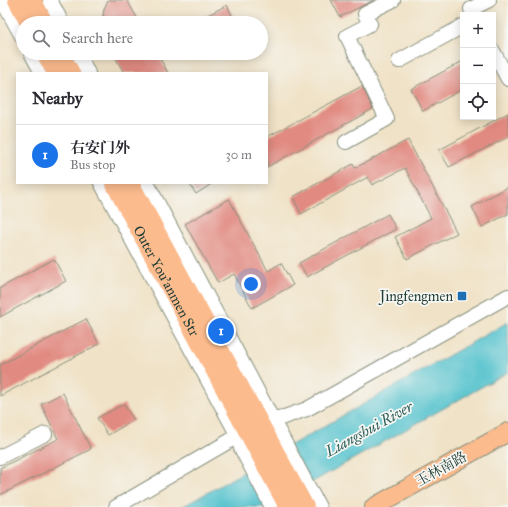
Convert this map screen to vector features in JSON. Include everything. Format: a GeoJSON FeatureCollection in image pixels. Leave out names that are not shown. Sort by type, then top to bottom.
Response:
{"type":"FeatureCollection","features":[{"type":"Feature","properties":{"kind":"main road"},"geometry":{"type":"LineString","coordinates":[[16,0],[25,16]]}},
{"type":"Feature","properties":{"kind":"main road"},"geometry":{"type":"LineString","coordinates":[[32,0],[40,16]]}},
{"type":"Feature","properties":{"kind":"main road"},"geometry":{"type":"LineString","coordinates":[[49,60],[55,72]]}},
{"type":"Feature","properties":{"kind":"main road"},"geometry":{"type":"LineString","coordinates":[[64,60],[70,72]]}},
{"type":"Feature","properties":{"kind":"main road","name":"Outer You'anmen Str"},"geometry":{"type":"LineString","coordinates":[[115,184],[257,434]]}},
{"type":"Feature","properties":{"kind":"main road"},"geometry":{"type":"LineString","coordinates":[[131,184],[257,434],[288,507]]}},
{"type":"Feature","properties":{"kind":"main road","name":"玉林南路"},"geometry":{"type":"LineString","coordinates":[[374,507],[508,432]]}},
{"type":"Feature","properties":{"kind":"main road"},"geometry":{"type":"LineString","coordinates":[[257,434],[305,507]]}},
{"type":"Feature","properties":{"kind":"street"},"geometry":{"type":"LineString","coordinates":[[2,0],[16,25]]}},
{"type":"Feature","properties":{"kind":"street"},"geometry":{"type":"LineString","coordinates":[[50,0],[58,16]]}},
{"type":"Feature","properties":{"kind":"street"},"geometry":{"type":"LineString","coordinates":[[346,142],[387,119],[347,36],[370,24],[365,14],[393,0]]}},
{"type":"Feature","properties":{"kind":"street"},"geometry":{"type":"LineString","coordinates":[[472,12],[471,10],[488,0]]}},
{"type":"Feature","properties":{"kind":"street"},"geometry":{"type":"LineString","coordinates":[[399,61],[460,28]]}},
{"type":"Feature","properties":{"kind":"street"},"geometry":{"type":"LineString","coordinates":[[496,57],[508,79]]}},
{"type":"Feature","properties":{"kind":"street"},"geometry":{"type":"LineString","coordinates":[[35,60],[41,72]]}},
{"type":"Feature","properties":{"kind":"street"},"geometry":{"type":"LineString","coordinates":[[82,60],[88,72]]}},
{"type":"Feature","properties":{"kind":"street"},"geometry":{"type":"LineString","coordinates":[[102,184],[257,434],[319,507]]}},
{"type":"Feature","properties":{"kind":"street"},"geometry":{"type":"LineString","coordinates":[[147,184],[257,434],[272,507]]}},
{"type":"Feature","properties":{"kind":"street"},"geometry":{"type":"LineString","coordinates":[[116,507],[257,434],[284,416],[307,409],[508,296]]}},
{"type":"Feature","properties":{"kind":"street"},"geometry":{"type":"LineString","coordinates":[[0,457],[45,434]]}},
{"type":"Feature","properties":{"kind":"water","name":"Liangshui River"},"geometry":{"type":"Polygon","coordinates":[[[508,322],[508,372],[268,507],[182,507],[508,322]]]}},
{"type":"Feature","properties":{"kind":"building"},"geometry":{"type":"Polygon","coordinates":[[[108,0],[127,0],[136,16],[103,16],[108,0]]]}},
{"type":"Feature","properties":{"kind":"building"},"geometry":{"type":"Polygon","coordinates":[[[331,0],[374,0],[340,17],[331,0]]]}},
{"type":"Feature","properties":{"kind":"building"},"geometry":{"type":"Polygon","coordinates":[[[227,5],[232,16],[206,16],[227,5]]]}},
{"type":"Feature","properties":{"kind":"building"},"geometry":{"type":"Polygon","coordinates":[[[117,60],[161,60],[167,72],[123,72],[117,60]]]}},
{"type":"Feature","properties":{"kind":"building"},"geometry":{"type":"Polygon","coordinates":[[[460,63],[460,91],[423,111],[411,89],[460,63]]]}},
{"type":"Feature","properties":{"kind":"building"},"geometry":{"type":"Polygon","coordinates":[[[362,86],[373,109],[268,166],[268,136],[362,86]]]}},
{"type":"Feature","properties":{"kind":"building"},"geometry":{"type":"Polygon","coordinates":[[[508,113],[508,137],[449,167],[439,150],[508,113]]]}},
{"type":"Feature","properties":{"kind":"building"},"geometry":{"type":"Polygon","coordinates":[[[408,140],[457,233],[407,259],[395,237],[431,218],[405,168],[372,185],[368,177],[301,214],[293,197],[353,164],[355,168],[408,140]]]}},
{"type":"Feature","properties":{"kind":"building"},"geometry":{"type":"Polygon","coordinates":[[[190,184],[211,184],[196,194],[190,184]]]}},
{"type":"Feature","properties":{"kind":"building"},"geometry":{"type":"Polygon","coordinates":[[[508,187],[508,214],[482,227],[472,207],[508,187]]]}},
{"type":"Feature","properties":{"kind":"building"},"geometry":{"type":"Polygon","coordinates":[[[229,199],[268,271],[281,263],[293,285],[252,308],[234,274],[218,283],[185,224],[229,199]]]}},
{"type":"Feature","properties":{"kind":"building"},"geometry":{"type":"Polygon","coordinates":[[[388,214],[396,229],[307,277],[299,263],[388,214]]]}},
{"type":"Feature","properties":{"kind":"building"},"geometry":{"type":"Polygon","coordinates":[[[54,259],[66,281],[0,317],[0,288],[54,259]]]}},
{"type":"Feature","properties":{"kind":"building"},"geometry":{"type":"Polygon","coordinates":[[[86,319],[99,344],[0,396],[0,365],[86,319]]]}},
{"type":"Feature","properties":{"kind":"building"},"geometry":{"type":"Polygon","coordinates":[[[63,393],[91,449],[0,495],[0,468],[58,439],[41,404],[63,393]]]}},
{"type":"Feature","properties":{"kind":"building"},"geometry":{"type":"Polygon","coordinates":[[[124,404],[134,420],[108,435],[97,418],[124,404]]]}},
{"type":"Feature","properties":{"kind":"place","name":"Jingfengmen"},"geometry":{"type":"Point","coordinates":[462,296]}},
{"type":"Feature","properties":{"kind":"place","name":"右安门外"},"geometry":{"type":"Point","coordinates":[221,331]}}]}
